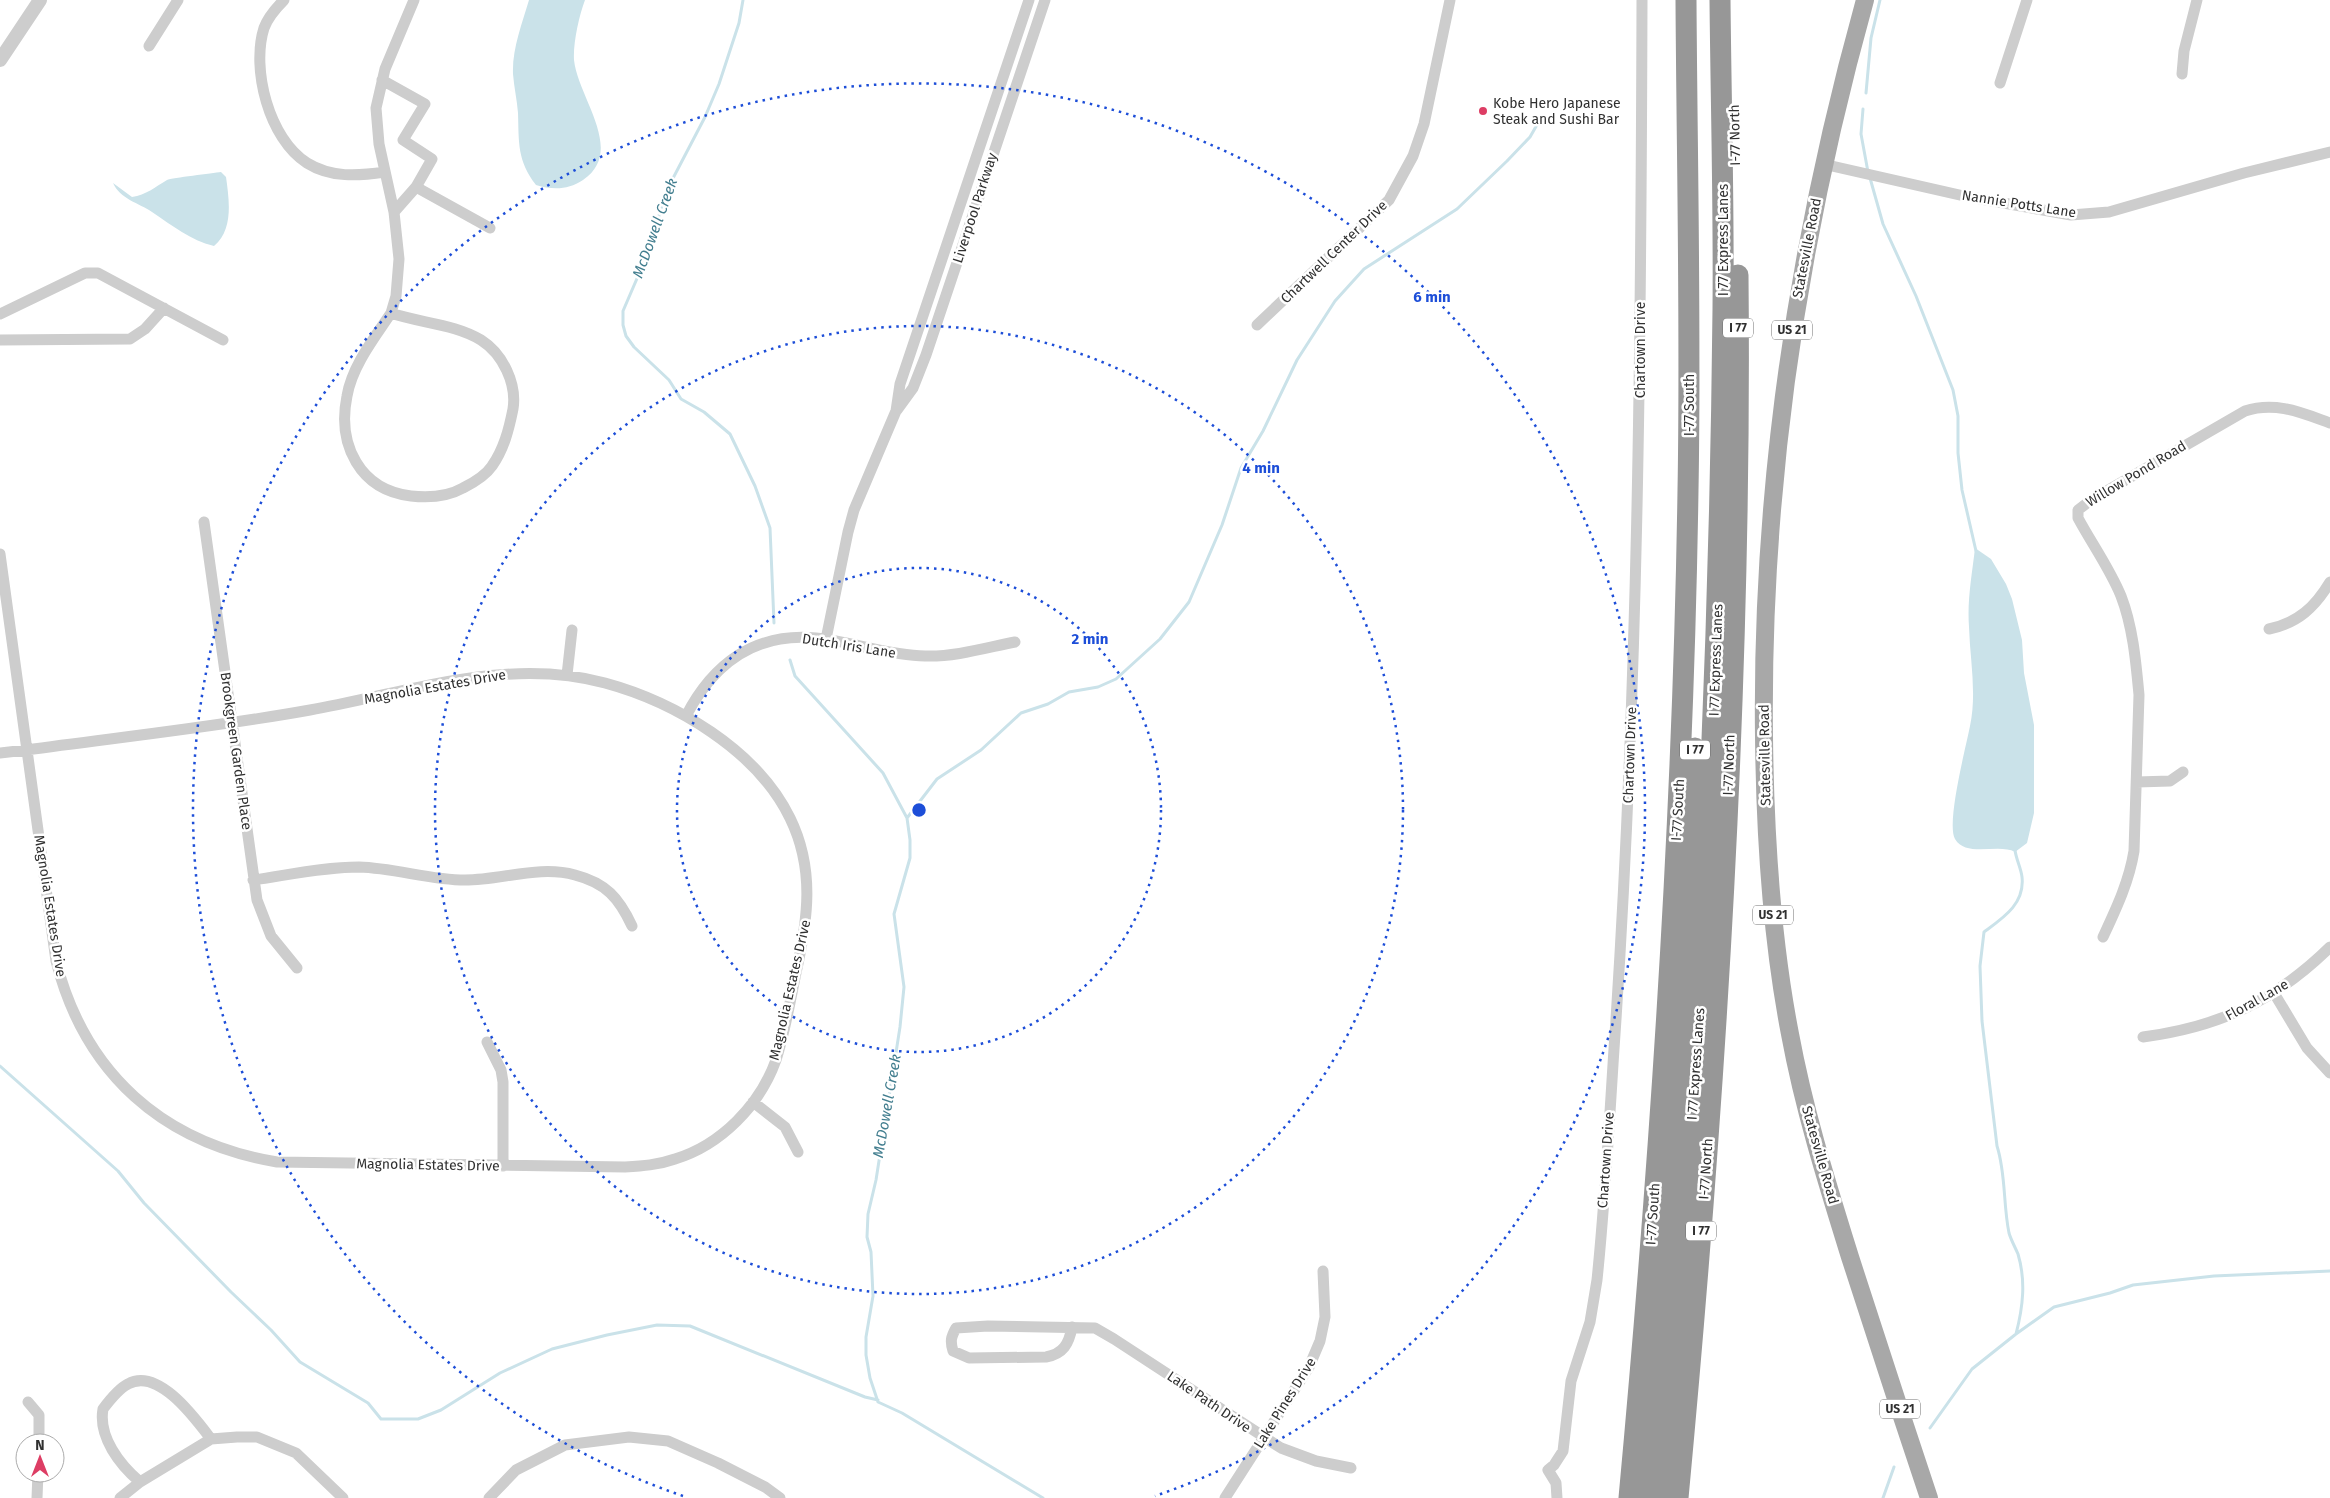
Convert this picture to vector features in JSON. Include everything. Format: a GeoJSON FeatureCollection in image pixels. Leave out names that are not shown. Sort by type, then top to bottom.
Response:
{"type":"FeatureCollection","features":[{"type":"Feature","properties":{"kind":"highway","name":"I-77 South"},"geometry":{"type":"LineString","coordinates":[[1629,1498],[1653,1223],[1666,1021],[1684,649],[1689,400],[1686,0]]}},
{"type":"Feature","properties":{"kind":"highway","name":"I 77 Express Lanes"},"geometry":{"type":"LineString","coordinates":[[1646,1498],[1671,1206],[1692,840],[1701,473],[1698,0]]}},
{"type":"Feature","properties":{"kind":"highway","name":"I 77 Express Lanes"},"geometry":{"type":"LineString","coordinates":[[1662,1498],[1695,1085],[1712,776],[1720,492],[1723,207],[1720,0]]}},
{"type":"Feature","properties":{"kind":"highway","name":"I-77 North"},"geometry":{"type":"LineString","coordinates":[[1678,1498],[1702,1227],[1719,963],[1732,675],[1738,418],[1733,0]]}},
{"type":"Feature","properties":{"kind":"highway"},"geometry":{"type":"LineString","coordinates":[[1695,1085],[1719,963]]}},
{"type":"Feature","properties":{"kind":"highway"},"geometry":{"type":"LineString","coordinates":[[1636,1429],[1638,1498]]}},
{"type":"Feature","properties":{"kind":"main road","name":"Statesville Road"},"geometry":{"type":"LineString","coordinates":[[1865,0],[1823,164],[1790,346],[1770,536],[1764,712],[1766,804],[1771,896],[1784,1002],[1807,1113],[1839,1220],[1928,1498]]}},
{"type":"Feature","properties":{"kind":"street"},"geometry":{"type":"LineString","coordinates":[[0,60],[40,0]]}},
{"type":"Feature","properties":{"kind":"street"},"geometry":{"type":"LineString","coordinates":[[149,46],[178,0]]}},
{"type":"Feature","properties":{"kind":"street"},"geometry":{"type":"LineString","coordinates":[[284,0],[270,16],[265,26],[260,56],[266,95],[279,134],[297,155],[324,171],[346,175],[385,172]]}},
{"type":"Feature","properties":{"kind":"street","name":"Liverpool Parkway"},"geometry":{"type":"LineString","coordinates":[[896,411],[900,384],[1029,0]]}},
{"type":"Feature","properties":{"kind":"street","name":"Liverpool Parkway"},"geometry":{"type":"LineString","coordinates":[[826,640],[854,510],[896,411],[913,388],[926,355],[1045,0]]}},
{"type":"Feature","properties":{"kind":"street","name":"Chartwell Center Drive"},"geometry":{"type":"LineString","coordinates":[[1257,325],[1320,268],[1389,200],[1413,156],[1424,124],[1450,0]]}},
{"type":"Feature","properties":{"kind":"street","name":"Chartown Drive"},"geometry":{"type":"LineString","coordinates":[[1557,1498],[1556,1483],[1548,1470],[1554,1465],[1563,1451],[1571,1381],[1590,1322],[1597,1280],[1619,980],[1629,787],[1640,403],[1642,0]]}},
{"type":"Feature","properties":{"kind":"street"},"geometry":{"type":"LineString","coordinates":[[2000,83],[2027,0]]}},
{"type":"Feature","properties":{"kind":"street"},"geometry":{"type":"LineString","coordinates":[[2182,74],[2184,51],[2197,0]]}},
{"type":"Feature","properties":{"kind":"street"},"geometry":{"type":"LineString","coordinates":[[391,313],[449,328],[481,340],[496,353],[511,380],[513,406],[502,449],[492,467],[481,477],[456,492],[440,496],[420,497],[390,492],[368,478],[353,458],[346,427],[347,396],[356,371],[391,313],[396,296],[399,270],[394,212],[376,116],[382,80],[411,1]]}},
{"type":"Feature","properties":{"kind":"street"},"geometry":{"type":"LineString","coordinates":[[382,80],[425,104],[403,140],[432,160],[416,187],[394,212]]}},
{"type":"Feature","properties":{"kind":"street","name":"Nannie Potts Lane"},"geometry":{"type":"LineString","coordinates":[[1823,164],[1964,196],[2071,216],[2109,212],[2235,176],[2330,152]]}},
{"type":"Feature","properties":{"kind":"street"},"geometry":{"type":"LineString","coordinates":[[416,187],[490,228]]}},
{"type":"Feature","properties":{"kind":"street"},"geometry":{"type":"LineString","coordinates":[[0,314],[86,273],[98,273],[111,278],[223,340]]}},
{"type":"Feature","properties":{"kind":"street"},"geometry":{"type":"LineString","coordinates":[[0,340],[130,339],[145,328],[164,308]]}},
{"type":"Feature","properties":{"kind":"street","name":"Willow Pond Road"},"geometry":{"type":"LineString","coordinates":[[2103,937],[2122,898],[2132,868],[2136,831],[2139,695],[2130,633],[2118,591],[2078,518],[2078,510],[2091,500],[2245,410],[2265,406],[2285,408],[2330,423]]}},
{"type":"Feature","properties":{"kind":"street","name":"Brookgreen Garden Place"},"geometry":{"type":"LineString","coordinates":[[204,522],[257,900],[275,943],[297,968]]}},
{"type":"Feature","properties":{"kind":"street","name":"Magnolia Estates Drive"},"geometry":{"type":"LineString","coordinates":[[0,554],[26,750],[56,961],[62,985],[71,1009],[86,1038],[108,1070],[133,1096],[182,1131],[220,1149],[249,1158],[307,1164],[625,1167],[661,1163],[685,1156],[716,1138],[740,1118],[753,1102],[774,1064],[795,978],[808,912],[808,884],[805,860],[791,820],[776,795],[729,746],[686,716],[630,691],[567,675],[532,673],[485,676],[309,710],[232,722],[26,750],[0,754]]}},
{"type":"Feature","properties":{"kind":"street"},"geometry":{"type":"LineString","coordinates":[[2269,629],[2290,623],[2320,598],[2330,582]]}},
{"type":"Feature","properties":{"kind":"street"},"geometry":{"type":"LineString","coordinates":[[567,675],[572,630]]}},
{"type":"Feature","properties":{"kind":"street","name":"Dutch Iris Lane"},"geometry":{"type":"LineString","coordinates":[[686,716],[706,682],[731,660],[760,644],[779,639],[798,637],[826,640],[898,654],[924,656],[954,655],[1015,642]]}},
{"type":"Feature","properties":{"kind":"street"},"geometry":{"type":"LineString","coordinates":[[2137,782],[2170,781],[2183,772]]}},
{"type":"Feature","properties":{"kind":"street"},"geometry":{"type":"LineString","coordinates":[[253,880],[334,868],[359,867],[454,880],[496,878],[540,872],[562,872],[590,880],[613,894],[621,903],[632,926]]}},
{"type":"Feature","properties":{"kind":"street","name":"Floral Lane"},"geometry":{"type":"LineString","coordinates":[[2143,1037],[2198,1027],[2222,1020],[2274,993],[2315,962],[2330,947]]}},
{"type":"Feature","properties":{"kind":"street"},"geometry":{"type":"LineString","coordinates":[[2274,993],[2306,1048],[2330,1073]]}},
{"type":"Feature","properties":{"kind":"street"},"geometry":{"type":"LineString","coordinates":[[487,1042],[500,1070],[503,1082],[503,1166]]}},
{"type":"Feature","properties":{"kind":"street"},"geometry":{"type":"LineString","coordinates":[[753,1102],[785,1127],[798,1152]]}},
{"type":"Feature","properties":{"kind":"street","name":"Lake Pines Drive"},"geometry":{"type":"LineString","coordinates":[[1225,1498],[1310,1367],[1320,1341],[1325,1318],[1324,1271]]}},
{"type":"Feature","properties":{"kind":"street","name":"Lake Path Drive"},"geometry":{"type":"LineString","coordinates":[[1072,1327],[1064,1350],[1057,1355],[969,1358],[953,1351],[951,1344],[951,1337],[956,1328],[988,1326],[1072,1327],[1095,1328],[1281,1448],[1316,1461],[1351,1468]]}},
{"type":"Feature","properties":{"kind":"street"},"geometry":{"type":"LineString","coordinates":[[140,1482],[129,1474],[108,1443],[102,1426],[103,1409],[127,1384],[138,1381],[158,1384],[169,1392],[200,1423],[211,1439]]}},
{"type":"Feature","properties":{"kind":"street"},"geometry":{"type":"LineString","coordinates":[[28,1402],[39,1415],[40,1433]]}},
{"type":"Feature","properties":{"kind":"street"},"geometry":{"type":"LineString","coordinates":[[120,1498],[140,1482],[211,1439],[257,1437],[296,1453],[343,1498]]}},
{"type":"Feature","properties":{"kind":"street"},"geometry":{"type":"LineString","coordinates":[[489,1498],[516,1470],[565,1445],[629,1437],[668,1441],[757,1482],[780,1498]]}},
{"type":"Feature","properties":{"kind":"street"},"geometry":{"type":"LineString","coordinates":[[37,1498],[38,1483]]}},
{"type":"Feature","properties":{"kind":"water"},"geometry":{"type":"Polygon","coordinates":[[[529,0],[585,0],[574,46],[574,60],[577,75],[596,123],[600,139],[600,154],[595,168],[583,180],[572,186],[548,188],[536,185],[525,167],[520,151],[513,65],[518,37],[529,0]]]}},
{"type":"Feature","properties":{"kind":"water"},"geometry":{"type":"Polygon","coordinates":[[[221,172],[226,177],[229,214],[225,232],[214,246],[189,236],[130,200],[120,193],[113,183],[132,197],[146,193],[167,180],[221,172]]]}},
{"type":"Feature","properties":{"kind":"water"},"geometry":{"type":"Polygon","coordinates":[[[1975,548],[1991,559],[2006,584],[2012,599],[2022,640],[2024,673],[2034,725],[2034,813],[2027,843],[2015,852],[2000,849],[1967,848],[1960,845],[1955,839],[1953,830],[1955,802],[1972,714],[1973,689],[1969,607],[1975,548]]]}},
{"type":"Feature","properties":{"kind":"waterway","name":"McDowell Creek"},"geometry":{"type":"LineString","coordinates":[[743,0],[739,23],[719,84],[705,117],[670,184],[660,211],[654,239],[623,311],[623,325],[626,336],[634,347],[669,380],[681,399],[704,412],[730,434],[755,486],[770,528],[774,623]]}},
{"type":"Feature","properties":{"kind":"waterway"},"geometry":{"type":"LineString","coordinates":[[1866,93],[1871,38],[1880,0]]}},
{"type":"Feature","properties":{"kind":"waterway"},"geometry":{"type":"LineString","coordinates":[[1863,109],[1861,134],[1868,172]]}},
{"type":"Feature","properties":{"kind":"waterway"},"geometry":{"type":"LineString","coordinates":[[907,818],[937,779],[981,750],[1021,713],[1048,704],[1069,692],[1098,687],[1116,679],[1160,639],[1189,602],[1222,525],[1241,468],[1263,431],[1297,360],[1335,301],[1364,269],[1457,209],[1530,137],[1538,123]]}},
{"type":"Feature","properties":{"kind":"waterway"},"geometry":{"type":"LineString","coordinates":[[1870,178],[1883,224],[1916,296],[1953,390],[1958,416],[1958,453],[1962,490],[1976,551]]}},
{"type":"Feature","properties":{"kind":"waterway","name":"McDowell Creek"},"geometry":{"type":"LineString","coordinates":[[790,660],[795,676],[883,773],[907,818],[910,840],[910,858],[894,914],[904,987],[900,1027],[876,1180],[868,1214],[867,1237],[871,1252],[873,1296],[866,1337],[866,1355],[870,1378],[878,1402],[902,1413],[1043,1498]]}},
{"type":"Feature","properties":{"kind":"waterway"},"geometry":{"type":"LineString","coordinates":[[2015,850],[2022,877],[2020,895],[2005,916],[1984,932],[1980,966],[1982,1021],[1997,1146],[2002,1167],[2007,1222],[2010,1236],[2018,1254],[2023,1284],[2022,1304],[2016,1334]]}},
{"type":"Feature","properties":{"kind":"waterway"},"geometry":{"type":"LineString","coordinates":[[0,1066],[118,1171],[144,1203],[271,1330],[300,1362],[368,1403],[381,1419],[418,1419],[441,1410],[500,1373],[552,1349],[657,1325],[690,1326],[865,1397],[878,1400]]}},
{"type":"Feature","properties":{"kind":"waterway"},"geometry":{"type":"LineString","coordinates":[[1930,1428],[1972,1369],[2054,1307],[2110,1293],[2133,1285],[2214,1276],[2330,1271]]}},
{"type":"Feature","properties":{"kind":"waterway"},"geometry":{"type":"LineString","coordinates":[[1883,1498],[1894,1467]]}},
{"type":"Feature","properties":{"kind":"place","name":"Kobe Hero Japanese Steak and Sushi Bar"},"geometry":{"type":"Point","coordinates":[1483,111]}}]}
